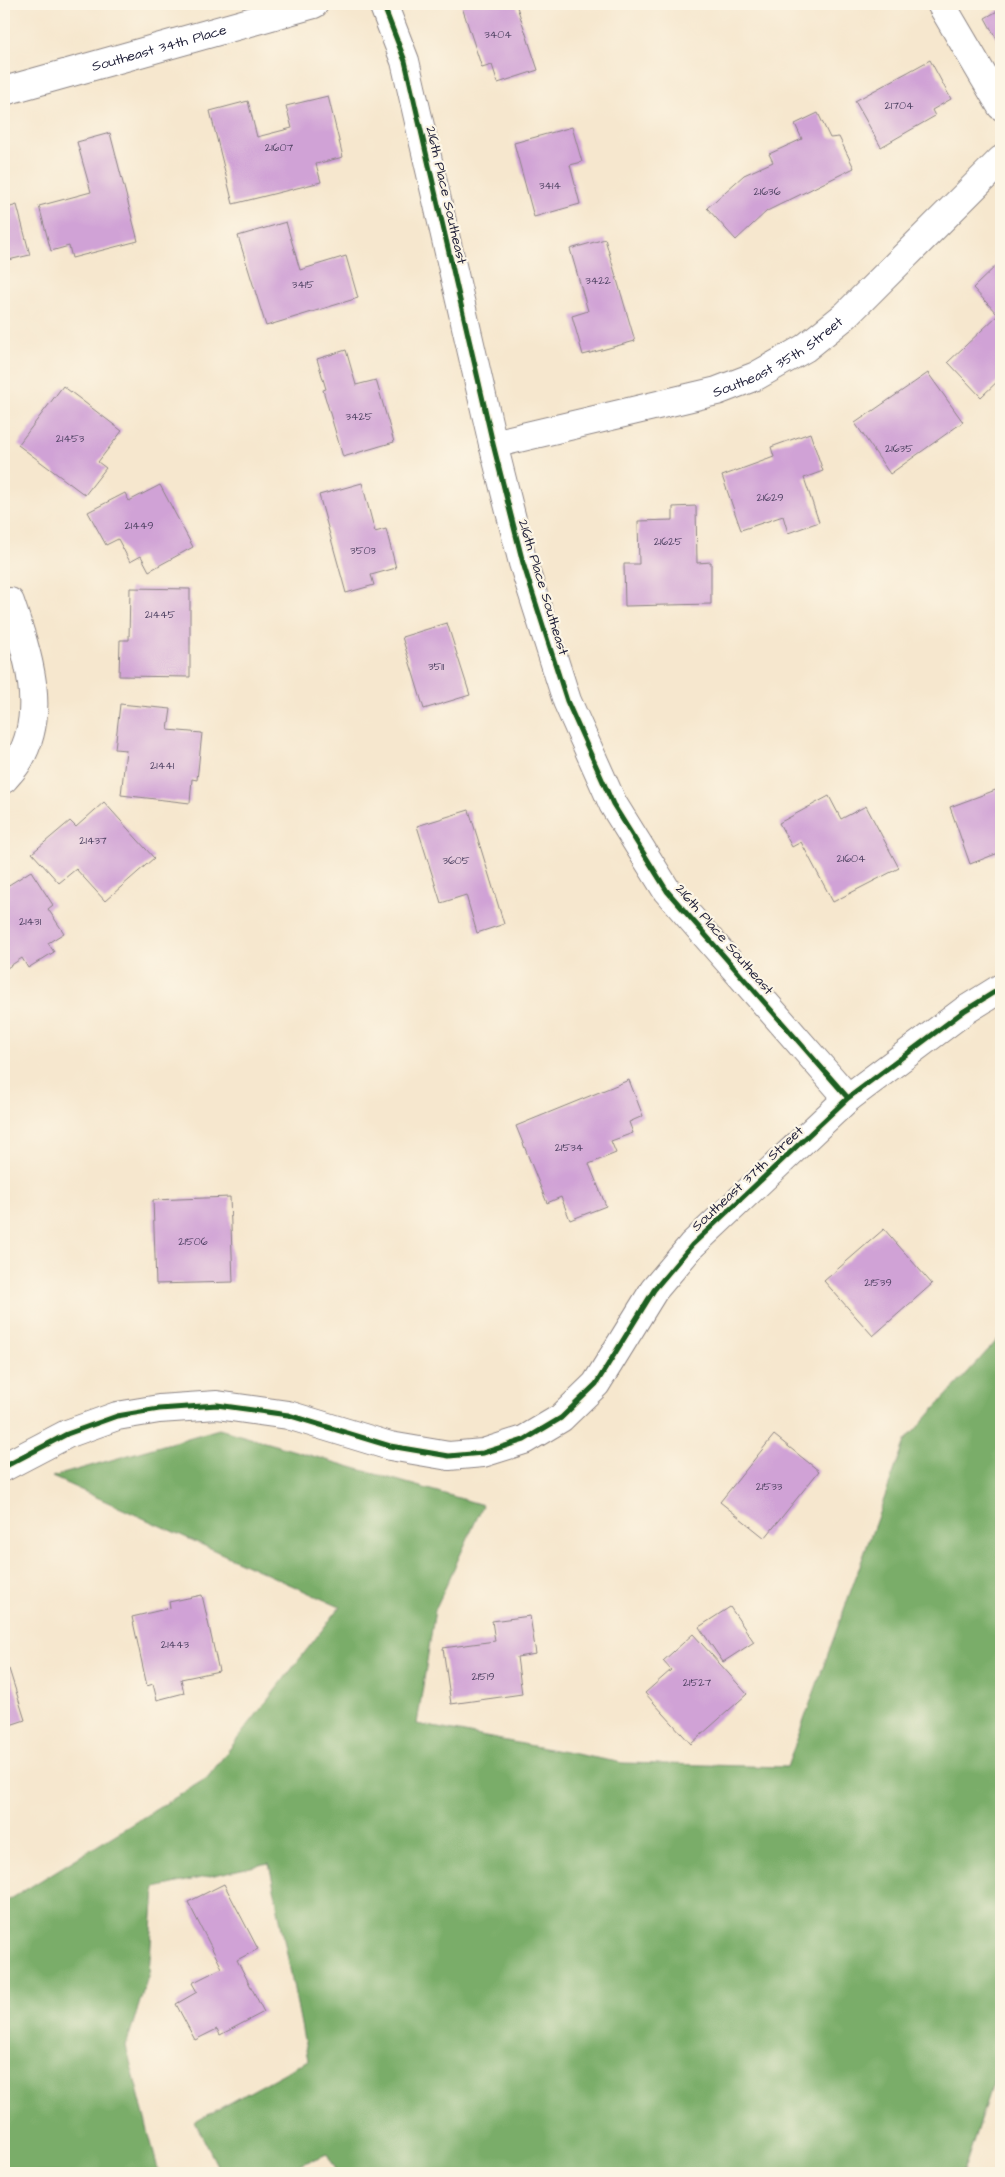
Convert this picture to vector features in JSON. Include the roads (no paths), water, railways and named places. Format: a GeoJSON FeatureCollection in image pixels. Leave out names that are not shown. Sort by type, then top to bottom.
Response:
{"type":"FeatureCollection","features":[{"type":"Feature","properties":{"kind":"street","name":"Southeast 34th Place"},"geometry":{"type":"LineString","coordinates":[[4,91],[314,4]]}},
{"type":"Feature","properties":{"kind":"street","name":"216th Place Southeast"},"geometry":{"type":"LineString","coordinates":[[383,4],[405,61],[492,444],[523,563],[567,701],[613,804],[667,891],[848,1098]]}},
{"type":"Feature","properties":{"kind":"street"},"geometry":{"type":"LineString","coordinates":[[940,4],[1001,106]]}},
{"type":"Feature","properties":{"kind":"street","name":"Southeast 35th Street"},"geometry":{"type":"LineString","coordinates":[[492,444],[717,391],[764,371],[805,348],[846,315],[1001,160]]}},
{"type":"Feature","properties":{"kind":"street"},"geometry":{"type":"LineString","coordinates":[[4,779],[18,761],[30,732],[34,702],[26,651],[10,602]]}},
{"type":"Feature","properties":{"kind":"street","name":"Southeast 37th Street"},"geometry":{"type":"LineString","coordinates":[[4,1467],[67,1434],[117,1416],[159,1408],[217,1405],[288,1415],[390,1446],[449,1456],[483,1453],[524,1440],[561,1418],[596,1384],[654,1290],[692,1246],[848,1098],[964,1011],[1001,988]]}}]}
